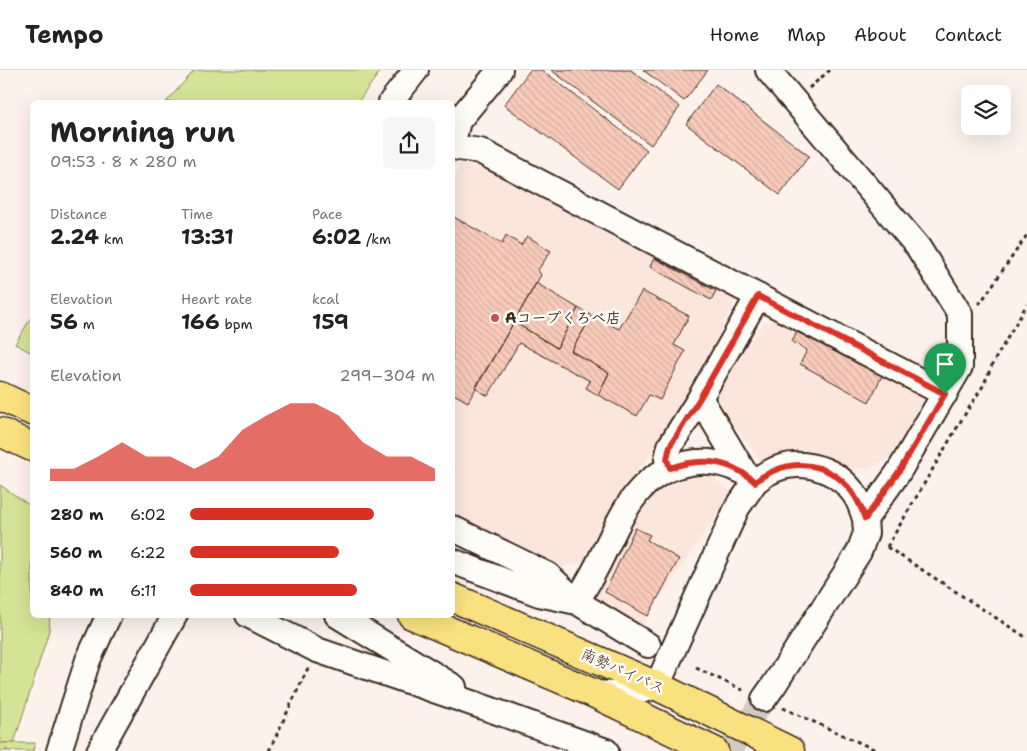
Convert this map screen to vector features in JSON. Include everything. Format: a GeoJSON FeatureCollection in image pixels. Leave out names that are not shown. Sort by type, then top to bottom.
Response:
{"type":"FeatureCollection","features":[{"type":"Feature","properties":{"kind":"highway"},"geometry":{"type":"LineString","coordinates":[[0,396],[30,410]]}},
{"type":"Feature","properties":{"kind":"highway"},"geometry":{"type":"LineString","coordinates":[[0,432],[30,446]]}},
{"type":"Feature","properties":{"kind":"highway","name":"南勢バイパス"},"geometry":{"type":"LineString","coordinates":[[455,598],[657,686],[790,751]]}},
{"type":"Feature","properties":{"kind":"highway"},"geometry":{"type":"LineString","coordinates":[[419,618],[593,693],[714,751]]}},
{"type":"Feature","properties":{"kind":"street"},"geometry":{"type":"LineString","coordinates":[[393,100],[416,70]]}},
{"type":"Feature","properties":{"kind":"street"},"geometry":{"type":"LineString","coordinates":[[455,134],[458,121],[500,70]]}},
{"type":"Feature","properties":{"kind":"street"},"geometry":{"type":"LineString","coordinates":[[768,70],[918,247],[960,314],[960,367],[865,526]]}},
{"type":"Feature","properties":{"kind":"street"},"geometry":{"type":"LineString","coordinates":[[455,147],[480,152],[945,394]]}},
{"type":"Feature","properties":{"kind":"street"},"geometry":{"type":"LineString","coordinates":[[670,468],[667,459],[670,446],[700,398],[758,296]]}},
{"type":"Feature","properties":{"kind":"street"},"geometry":{"type":"LineString","coordinates":[[700,398],[750,477]]}},
{"type":"Feature","properties":{"kind":"street"},"geometry":{"type":"LineString","coordinates":[[577,602],[626,509],[636,493],[656,474],[670,468],[696,462],[727,464],[750,477],[767,473],[780,467],[797,465],[820,468],[841,480],[852,490],[860,503],[865,526],[863,542],[854,560],[764,699]]}},
{"type":"Feature","properties":{"kind":"street"},"geometry":{"type":"LineString","coordinates":[[593,693],[627,694],[657,686],[738,508],[750,477]]}},
{"type":"Feature","properties":{"kind":"street"},"geometry":{"type":"LineString","coordinates":[[455,529],[548,575],[577,602],[648,645]]}},
{"type":"Feature","properties":{"kind":"street"},"geometry":{"type":"LineString","coordinates":[[455,561],[539,594],[577,602]]}},
{"type":"Feature","properties":{"kind":"street"},"geometry":{"type":"LineString","coordinates":[[59,751],[88,660],[108,618]]}},
{"type":"Feature","properties":{"kind":"street"},"geometry":{"type":"LineString","coordinates":[[100,751],[173,618]]}},
{"type":"Feature","properties":{"kind":"street"},"geometry":{"type":"LineString","coordinates":[[254,618],[317,650],[606,751]]}},
{"type":"Feature","properties":{"kind":"street"},"geometry":{"type":"LineString","coordinates":[[342,618],[489,709]]}},
{"type":"Feature","properties":{"kind":"path"},"geometry":{"type":"LineString","coordinates":[[794,101],[830,70]]}},
{"type":"Feature","properties":{"kind":"path"},"geometry":{"type":"LineString","coordinates":[[960,314],[981,302],[1027,235]]}},
{"type":"Feature","properties":{"kind":"path"},"geometry":{"type":"LineString","coordinates":[[887,547],[983,386],[993,362],[1027,304]]}},
{"type":"Feature","properties":{"kind":"path"},"geometry":{"type":"LineString","coordinates":[[865,526],[887,547],[1027,638]]}},
{"type":"Feature","properties":{"kind":"path"},"geometry":{"type":"LineString","coordinates":[[269,751],[317,650]]}},
{"type":"Feature","properties":{"kind":"path"},"geometry":{"type":"LineString","coordinates":[[696,668],[878,751]]}},
{"type":"Feature","properties":{"kind":"shaded area"},"geometry":{"type":"Polygon","coordinates":[[[460,164],[485,166],[736,300],[682,408],[635,476],[586,561],[555,569],[455,521],[455,178],[460,164]]]}},
{"type":"Feature","properties":{"kind":"shaded area"},"geometry":{"type":"Polygon","coordinates":[[[776,318],[920,393],[924,405],[894,456],[869,469],[839,467],[812,454],[784,456],[761,462],[722,409],[718,397],[721,382],[764,323],[776,318]]]}},
{"type":"Feature","properties":{"kind":"shaded area"},"geometry":{"type":"Polygon","coordinates":[[[697,474],[714,478],[733,493],[641,626],[593,600],[634,516],[644,501],[660,486],[680,477],[697,474]]]}},
{"type":"Feature","properties":{"kind":"green space"},"geometry":{"type":"Polygon","coordinates":[[[195,70],[381,70],[359,100],[168,100],[195,70]]]}},
{"type":"Feature","properties":{"kind":"green space"},"geometry":{"type":"Polygon","coordinates":[[[30,319],[30,352],[15,344],[30,319]]]}},
{"type":"Feature","properties":{"kind":"green space"},"geometry":{"type":"Polygon","coordinates":[[[0,485],[30,506],[30,618],[50,618],[49,631],[14,743],[0,743],[0,485]]]}},
{"type":"Feature","properties":{"kind":"green space"},"geometry":{"type":"Polygon","coordinates":[[[0,743],[35,743],[33,751],[0,751],[0,743]]]}},
{"type":"Feature","properties":{"kind":"building"},"geometry":{"type":"Polygon","coordinates":[[[530,70],[542,70],[647,150],[618,189],[504,105],[530,70]]]}},
{"type":"Feature","properties":{"kind":"building"},"geometry":{"type":"Polygon","coordinates":[[[551,70],[631,70],[680,107],[651,145],[551,70]]]}},
{"type":"Feature","properties":{"kind":"building"},"geometry":{"type":"Polygon","coordinates":[[[643,70],[708,70],[684,101],[643,70]]]}},
{"type":"Feature","properties":{"kind":"building"},"geometry":{"type":"Polygon","coordinates":[[[716,84],[809,156],[780,195],[686,124],[716,84]]]}},
{"type":"Feature","properties":{"kind":"building"},"geometry":{"type":"Polygon","coordinates":[[[455,218],[502,244],[506,235],[521,245],[527,236],[551,251],[538,270],[541,275],[468,402],[455,395],[455,218]]]}},
{"type":"Feature","properties":{"kind":"building"},"geometry":{"type":"Polygon","coordinates":[[[654,258],[716,291],[711,300],[650,267],[654,258]]]}},
{"type":"Feature","properties":{"kind":"building"},"geometry":{"type":"Polygon","coordinates":[[[536,283],[578,308],[557,348],[514,322],[536,283]]]}},
{"type":"Feature","properties":{"kind":"building"},"geometry":{"type":"Polygon","coordinates":[[[642,291],[689,316],[674,345],[685,351],[660,400],[649,395],[637,416],[598,395],[609,373],[571,351],[592,316],[619,329],[642,291]]]}},
{"type":"Feature","properties":{"kind":"building"},"geometry":{"type":"Polygon","coordinates":[[[578,308],[592,316],[571,351],[609,373],[598,395],[586,388],[590,381],[519,343],[488,396],[475,388],[514,322],[557,348],[578,308]]]}},
{"type":"Feature","properties":{"kind":"building"},"geometry":{"type":"Polygon","coordinates":[[[797,332],[882,376],[869,402],[800,364],[807,350],[792,342],[797,332]]]}},
{"type":"Feature","properties":{"kind":"building"},"geometry":{"type":"Polygon","coordinates":[[[635,528],[650,535],[647,540],[679,559],[648,616],[605,592],[635,528]]]}},
{"type":"Feature","properties":{"kind":"tunnel"},"geometry":{"type":"LineString","coordinates":[[729,751],[764,699]]}},
{"type":"Feature","properties":{"kind":"place","name":"Aコープくろべ店"},"geometry":{"type":"Point","coordinates":[495,318]}},
{"type":"Feature","properties":{"kind":"route"},"geometry":{"type":"LineString","coordinates":[[758,296],[945,394],[898,473],[865,519],[860,503],[852,490],[831,473],[820,468],[809,465],[780,467],[767,473],[755,482],[744,472],[727,464],[696,462],[670,468],[667,459],[670,446],[700,398],[758,296]]}}]}
